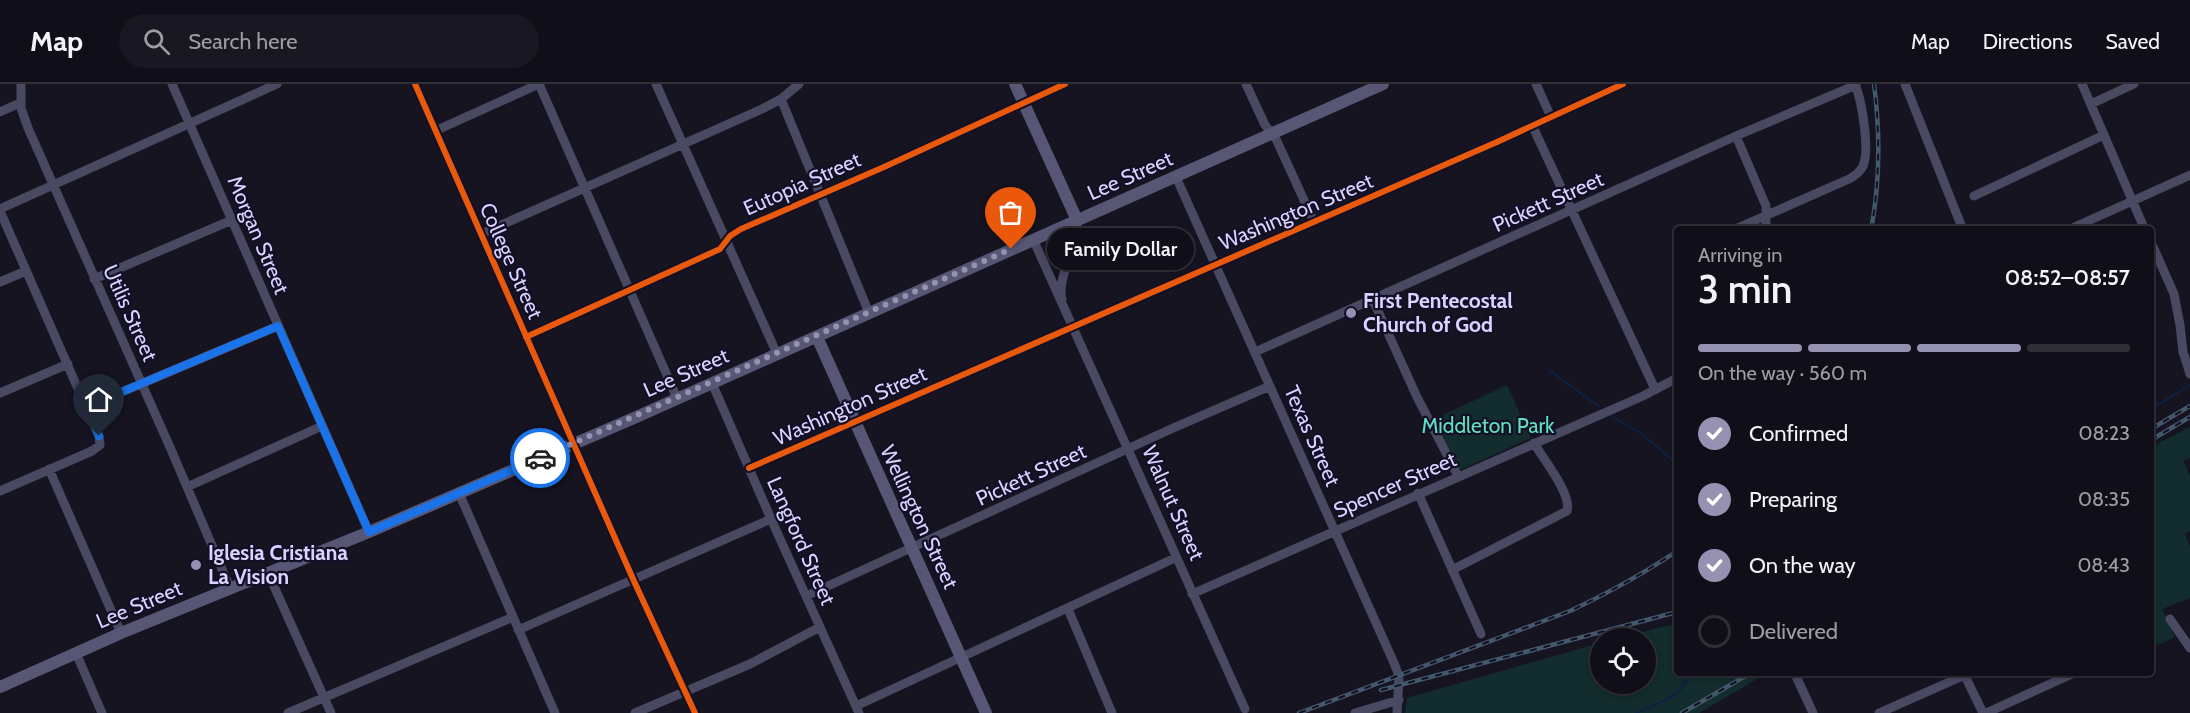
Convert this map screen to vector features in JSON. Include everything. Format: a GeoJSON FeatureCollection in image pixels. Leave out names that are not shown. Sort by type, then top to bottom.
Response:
{"type":"FeatureCollection","features":[{"type":"Feature","properties":{"kind":"main road"},"geometry":{"type":"LineString","coordinates":[[1015,84],[1077,220]]}},
{"type":"Feature","properties":{"kind":"main road","name":"Lee Street"},"geometry":{"type":"LineString","coordinates":[[0,687],[121,633],[369,532],[573,444],[1383,84]]}},
{"type":"Feature","properties":{"kind":"main road","name":"Wellington Street"},"geometry":{"type":"LineString","coordinates":[[817,336],[854,423],[986,713]]}},
{"type":"Feature","properties":{"kind":"street","name":"Utilis Street"},"geometry":{"type":"LineString","coordinates":[[21,84],[20,103],[28,128],[142,383],[230,588]]}},
{"type":"Feature","properties":{"kind":"street","name":"Morgan Street"},"geometry":{"type":"LineString","coordinates":[[172,84],[369,532]]}},
{"type":"Feature","properties":{"kind":"street"},"geometry":{"type":"LineString","coordinates":[[0,491],[92,451],[100,445],[99,436],[0,210],[189,122],[277,84]]}},
{"type":"Feature","properties":{"kind":"street","name":"College Street"},"geometry":{"type":"LineString","coordinates":[[415,84],[633,579],[695,713]]}},
{"type":"Feature","properties":{"kind":"street"},"geometry":{"type":"LineString","coordinates":[[435,131],[539,84],[677,398]]}},
{"type":"Feature","properties":{"kind":"street"},"geometry":{"type":"LineString","coordinates":[[656,84],[777,354]]}},
{"type":"Feature","properties":{"kind":"street"},"geometry":{"type":"LineString","coordinates":[[481,234],[781,99],[799,84]]}},
{"type":"Feature","properties":{"kind":"street","name":"Eutopia Street"},"geometry":{"type":"LineString","coordinates":[[526,337],[720,249],[726,240],[741,230],[1065,84]]}},
{"type":"Feature","properties":{"kind":"street"},"geometry":{"type":"LineString","coordinates":[[1246,84],[1271,134],[1277,141],[1314,222]]}},
{"type":"Feature","properties":{"kind":"street"},"geometry":{"type":"LineString","coordinates":[[1536,84],[1551,117]]}},
{"type":"Feature","properties":{"kind":"street","name":"Washington Street"},"geometry":{"type":"LineString","coordinates":[[749,468],[1314,222],[1623,84]]}},
{"type":"Feature","properties":{"kind":"street"},"geometry":{"type":"LineString","coordinates":[[1905,84],[1962,226]]}},
{"type":"Feature","properties":{"kind":"street"},"geometry":{"type":"LineString","coordinates":[[2082,84],[2143,226]]}},
{"type":"Feature","properties":{"kind":"street"},"geometry":{"type":"LineString","coordinates":[[2091,104],[2134,84]]}},
{"type":"Feature","properties":{"kind":"street"},"geometry":{"type":"LineString","coordinates":[[1742,226],[1853,177],[1860,170],[1864,159],[1862,106],[1856,85]]}},
{"type":"Feature","properties":{"kind":"street","name":"Pickett Street"},"geometry":{"type":"LineString","coordinates":[[1255,352],[1736,136],[1856,85]]}},
{"type":"Feature","properties":{"kind":"street"},"geometry":{"type":"LineString","coordinates":[[781,99],[869,313]]}},
{"type":"Feature","properties":{"kind":"street"},"geometry":{"type":"LineString","coordinates":[[0,112],[20,103]]}},
{"type":"Feature","properties":{"kind":"street"},"geometry":{"type":"LineString","coordinates":[[1532,125],[1655,389]]}},
{"type":"Feature","properties":{"kind":"street"},"geometry":{"type":"LineString","coordinates":[[1974,196],[2104,135]]}},
{"type":"Feature","properties":{"kind":"street"},"geometry":{"type":"LineString","coordinates":[[1736,136],[1766,206],[1767,226]]}},
{"type":"Feature","properties":{"kind":"street"},"geometry":{"type":"LineString","coordinates":[[2077,226],[2190,175]]}},
{"type":"Feature","properties":{"kind":"street","name":"Texas Street"},"geometry":{"type":"LineString","coordinates":[[1176,177],[1394,663],[1398,676],[1397,713]]}},
{"type":"Feature","properties":{"kind":"street"},"geometry":{"type":"LineString","coordinates":[[94,279],[232,220]]}},
{"type":"Feature","properties":{"kind":"street","name":"Walnut Street"},"geometry":{"type":"LineString","coordinates":[[1066,313],[1061,295],[1076,239],[1077,220]]}},
{"type":"Feature","properties":{"kind":"street","name":"Walnut Street"},"geometry":{"type":"LineString","coordinates":[[1033,239],[1245,709]]}},
{"type":"Feature","properties":{"kind":"street"},"geometry":{"type":"LineString","coordinates":[[2154,249],[2174,294],[2182,352],[2190,374]]}},
{"type":"Feature","properties":{"kind":"street"},"geometry":{"type":"LineString","coordinates":[[0,282],[26,271]]}},
{"type":"Feature","properties":{"kind":"street"},"geometry":{"type":"LineString","coordinates":[[1373,300],[1417,398],[1458,476]]}},
{"type":"Feature","properties":{"kind":"street"},"geometry":{"type":"LineString","coordinates":[[86,407],[278,326]]}},
{"type":"Feature","properties":{"kind":"street"},"geometry":{"type":"LineString","coordinates":[[0,393],[68,364]]}},
{"type":"Feature","properties":{"kind":"street","name":"Spencer Street"},"geometry":{"type":"LineString","coordinates":[[1192,594],[1674,380]]}},
{"type":"Feature","properties":{"kind":"street","name":"Langford Street"},"geometry":{"type":"LineString","coordinates":[[712,383],[858,710]]}},
{"type":"Feature","properties":{"kind":"street","name":"Pickett Street"},"geometry":{"type":"LineString","coordinates":[[806,596],[1270,386]]}},
{"type":"Feature","properties":{"kind":"street"},"geometry":{"type":"LineString","coordinates":[[187,487],[322,426]]}},
{"type":"Feature","properties":{"kind":"street"},"geometry":{"type":"LineString","coordinates":[[1452,570],[1567,511],[1569,503],[1563,490],[1534,443]]}},
{"type":"Feature","properties":{"kind":"street"},"geometry":{"type":"LineString","coordinates":[[49,469],[121,633]]}},
{"type":"Feature","properties":{"kind":"street"},"geometry":{"type":"LineString","coordinates":[[459,493],[555,713]]}},
{"type":"Feature","properties":{"kind":"street"},"geometry":{"type":"LineString","coordinates":[[1418,493],[1480,634]]}},
{"type":"Feature","properties":{"kind":"street"},"geometry":{"type":"LineString","coordinates":[[518,630],[771,519]]}},
{"type":"Feature","properties":{"kind":"street"},"geometry":{"type":"LineString","coordinates":[[858,710],[961,656],[1176,558]]}},
{"type":"Feature","properties":{"kind":"street"},"geometry":{"type":"LineString","coordinates":[[268,573],[331,713]]}},
{"type":"Feature","properties":{"kind":"street"},"geometry":{"type":"LineString","coordinates":[[1068,609],[1112,713]]}},
{"type":"Feature","properties":{"kind":"street"},"geometry":{"type":"LineString","coordinates":[[288,713],[513,616]]}},
{"type":"Feature","properties":{"kind":"street"},"geometry":{"type":"LineString","coordinates":[[2170,619],[2190,648]]}},
{"type":"Feature","properties":{"kind":"street"},"geometry":{"type":"LineString","coordinates":[[635,713],[750,664],[820,627]]}},
{"type":"Feature","properties":{"kind":"street"},"geometry":{"type":"LineString","coordinates":[[76,653],[102,713]]}},
{"type":"Feature","properties":{"kind":"street"},"geometry":{"type":"LineString","coordinates":[[1796,676],[1813,713]]}},
{"type":"Feature","properties":{"kind":"street"},"geometry":{"type":"LineString","coordinates":[[1879,713],[1961,676]]}},
{"type":"Feature","properties":{"kind":"street"},"geometry":{"type":"LineString","coordinates":[[1966,676],[1984,713],[2067,676]]}},
{"type":"Feature","properties":{"kind":"street"},"geometry":{"type":"LineString","coordinates":[[1355,713],[1399,700]]}},
{"type":"Feature","properties":{"kind":"green space","name":"Middleton Park"},"geometry":{"type":"Polygon","coordinates":[[[1507,385],[1531,438],[1458,471],[1434,419],[1507,385]]]}},
{"type":"Feature","properties":{"kind":"green space"},"geometry":{"type":"Polygon","coordinates":[[[2190,427],[2190,458],[2183,461],[2190,476],[2190,531],[2185,534],[2190,546],[2190,598],[2162,609],[2175,637],[2154,647],[2154,445],[2190,427]]]}},
{"type":"Feature","properties":{"kind":"green space"},"geometry":{"type":"Polygon","coordinates":[[[1674,624],[1674,676],[1763,676],[1699,713],[1405,713],[1407,698],[1590,646],[1590,694],[1656,694],[1656,629],[1674,624]]]}},
{"type":"Feature","properties":{"kind":"waterway"},"geometry":{"type":"LineString","coordinates":[[1549,370],[1598,406]]}},
{"type":"Feature","properties":{"kind":"waterway"},"geometry":{"type":"LineString","coordinates":[[2154,407],[2190,385]]}},
{"type":"Feature","properties":{"kind":"waterway"},"geometry":{"type":"LineString","coordinates":[[1611,416],[1642,434],[1674,461]]}},
{"type":"Feature","properties":{"kind":"waterway"},"geometry":{"type":"LineString","coordinates":[[1636,713],[1668,699],[1681,689],[1688,676]]}},
{"type":"Feature","properties":{"kind":"railway"},"geometry":{"type":"LineString","coordinates":[[1872,226],[1878,157],[1874,84]]}},
{"type":"Feature","properties":{"kind":"railway"},"geometry":{"type":"LineString","coordinates":[[2154,427],[2190,406]]}},
{"type":"Feature","properties":{"kind":"railway"},"geometry":{"type":"LineString","coordinates":[[2154,438],[2190,417]]}},
{"type":"Feature","properties":{"kind":"railway"},"geometry":{"type":"LineString","coordinates":[[1299,713],[1570,611],[1625,583],[1674,553]]}},
{"type":"Feature","properties":{"kind":"railway"},"geometry":{"type":"LineString","coordinates":[[1381,690],[1674,613]]}},
{"type":"Feature","properties":{"kind":"railway"},"geometry":{"type":"LineString","coordinates":[[1682,713],[1746,676]]}},
{"type":"Feature","properties":{"kind":"cycle path"},"geometry":{"type":"LineString","coordinates":[[415,84],[633,579],[695,713]]}},
{"type":"Feature","properties":{"kind":"cycle path"},"geometry":{"type":"LineString","coordinates":[[526,337],[720,249],[730,236],[741,229],[884,167],[1065,84]]}},
{"type":"Feature","properties":{"kind":"cycle path"},"geometry":{"type":"LineString","coordinates":[[749,468],[1497,142],[1623,84]]}},
{"type":"Feature","properties":{"kind":"way so far"},"geometry":{"type":"LineString","coordinates":[[540,458],[1011,249]]}},
{"type":"Feature","properties":{"kind":"place","name":"Family Dollar"},"geometry":{"type":"Point","coordinates":[1011,249]}},
{"type":"Feature","properties":{"kind":"place","name":"First Pentecostal Church of God"},"geometry":{"type":"Point","coordinates":[1351,313]}},
{"type":"Feature","properties":{"kind":"place","name":"Iglesia Cristiana La Vision"},"geometry":{"type":"Point","coordinates":[196,565]}},
{"type":"Feature","properties":{"kind":"route"},"geometry":{"type":"LineString","coordinates":[[99,436],[86,407],[278,326],[369,532],[540,458]]}}]}
